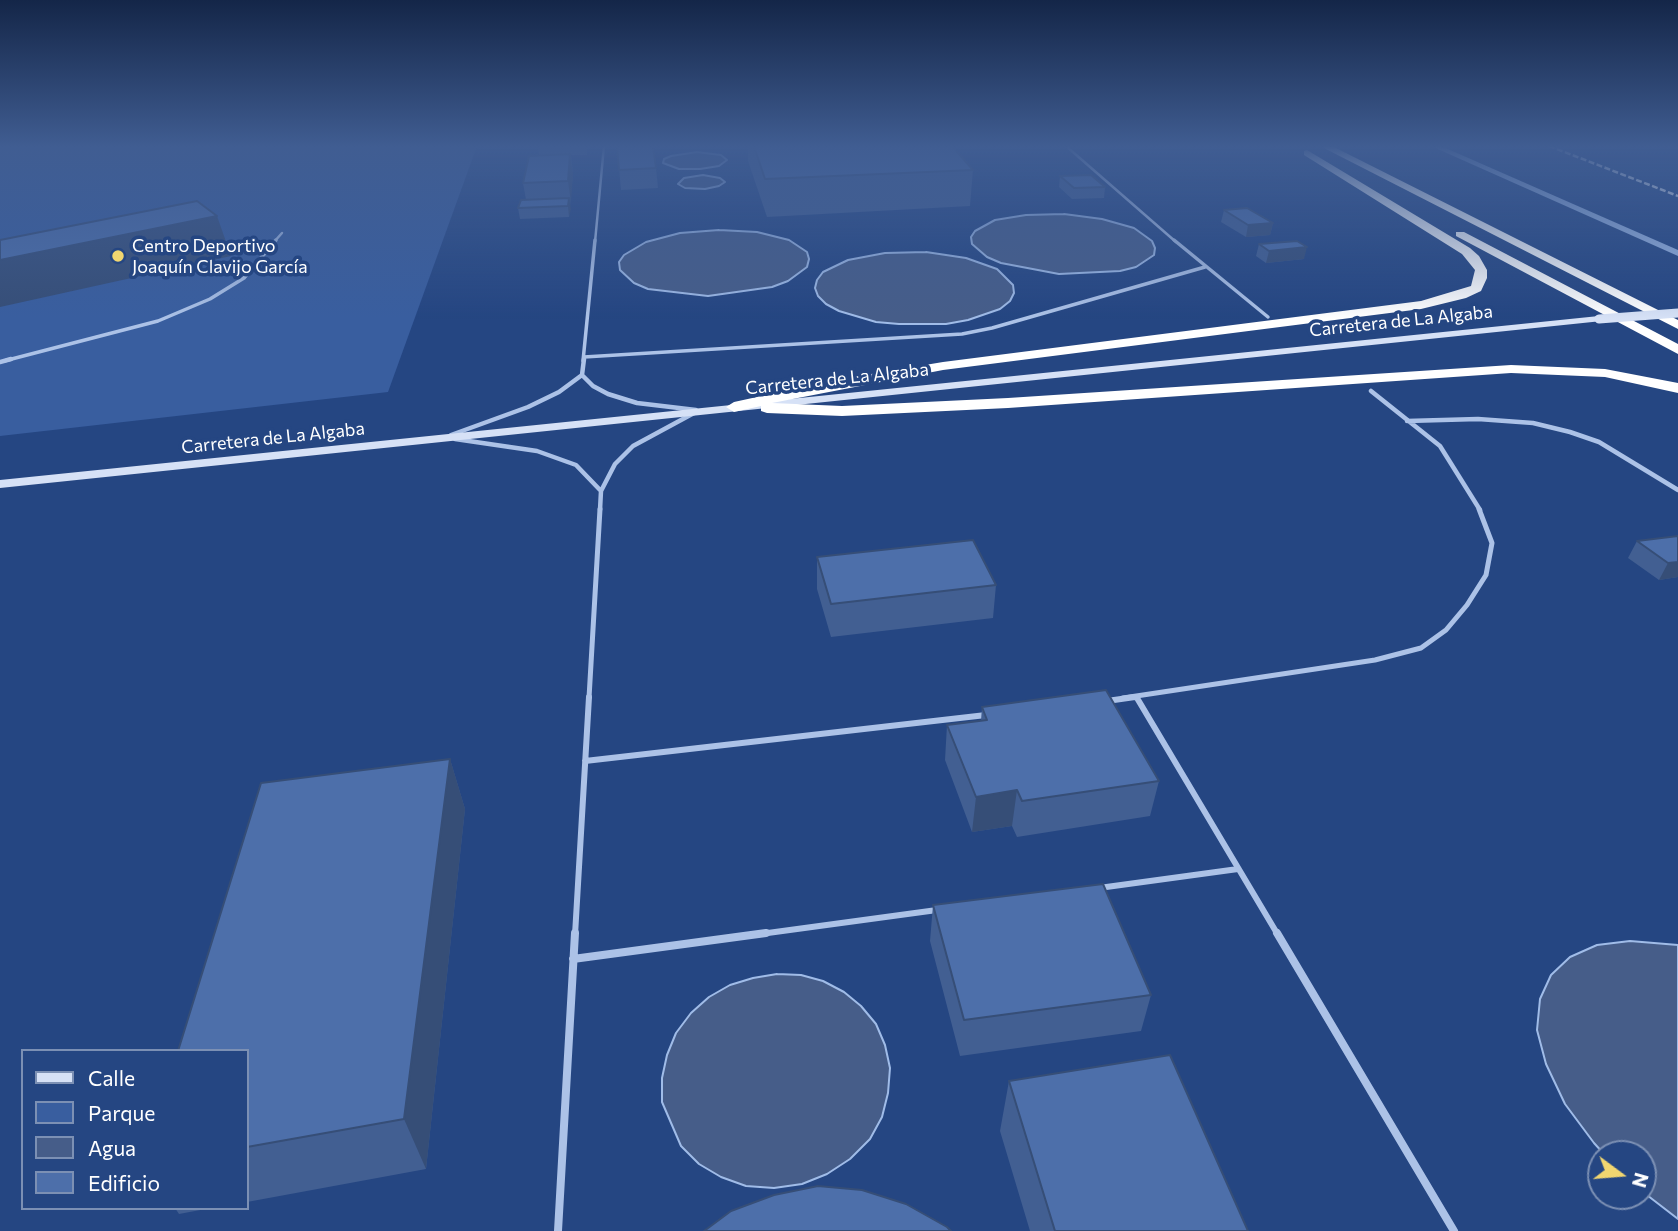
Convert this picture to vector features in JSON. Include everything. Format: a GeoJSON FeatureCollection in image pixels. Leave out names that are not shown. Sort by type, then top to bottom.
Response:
{"type":"FeatureCollection","features":[{"type":"Feature","properties":{"kind":"highway"},"geometry":{"type":"LineString","coordinates":[[734,407],[943,366],[1421,305],[1461,295],[1476,288],[1481,278],[1475,259],[1389,203]]}},
{"type":"Feature","properties":{"kind":"highway"},"geometry":{"type":"LineString","coordinates":[[1402,203],[1678,350]]}},
{"type":"Feature","properties":{"kind":"highway"},"geometry":{"type":"LineString","coordinates":[[1437,203],[1678,326]]}},
{"type":"Feature","properties":{"kind":"highway"},"geometry":{"type":"LineString","coordinates":[[734,407],[842,411],[994,404],[1511,369],[1605,373],[1678,388]]}},
{"type":"Feature","properties":{"kind":"main road","name":"Carretera de La Algaba"},"geometry":{"type":"LineString","coordinates":[[0,484],[700,410],[1678,313]]}},
{"type":"Feature","properties":{"kind":"lane"},"geometry":{"type":"LineString","coordinates":[[442,438],[528,407],[559,392],[582,375],[599,203]]}},
{"type":"Feature","properties":{"kind":"lane"},"geometry":{"type":"LineString","coordinates":[[1132,203],[1268,317]]}},
{"type":"Feature","properties":{"kind":"lane"},"geometry":{"type":"LineString","coordinates":[[0,362],[158,321],[210,299],[244,278],[282,233]]}},
{"type":"Feature","properties":{"kind":"lane"},"geometry":{"type":"LineString","coordinates":[[584,357],[962,334],[992,328],[1205,267]]}},
{"type":"Feature","properties":{"kind":"lane"},"geometry":{"type":"LineString","coordinates":[[582,375],[593,386],[608,394],[638,402],[700,410]]}},
{"type":"Feature","properties":{"kind":"lane"},"geometry":{"type":"LineString","coordinates":[[1096,702],[1137,698],[1375,660],[1421,648],[1446,630],[1467,605],[1486,575],[1492,543],[1478,506],[1440,446],[1370,391]]}},
{"type":"Feature","properties":{"kind":"lane"},"geometry":{"type":"LineString","coordinates":[[558,1231],[601,491],[615,464],[632,446],[700,410]]}},
{"type":"Feature","properties":{"kind":"lane"},"geometry":{"type":"LineString","coordinates":[[1407,421],[1478,419],[1533,423],[1570,432],[1599,442],[1678,491]]}},
{"type":"Feature","properties":{"kind":"lane"},"geometry":{"type":"LineString","coordinates":[[442,438],[537,451],[576,465],[601,491]]}},
{"type":"Feature","properties":{"kind":"lane"},"geometry":{"type":"LineString","coordinates":[[1137,698],[1454,1231]]}},
{"type":"Feature","properties":{"kind":"lane"},"geometry":{"type":"LineString","coordinates":[[585,761],[999,713]]}},
{"type":"Feature","properties":{"kind":"lane"},"geometry":{"type":"LineString","coordinates":[[1086,890],[1238,869]]}},
{"type":"Feature","properties":{"kind":"lane"},"geometry":{"type":"LineString","coordinates":[[573,960],[947,909]]}},
{"type":"Feature","properties":{"kind":"green space"},"geometry":{"type":"Polygon","coordinates":[[[0,203],[456,203],[388,392],[0,436],[0,203]]]}},
{"type":"Feature","properties":{"kind":"water"},"geometry":{"type":"Polygon","coordinates":[[[1064,214],[1102,219],[1134,228],[1152,241],[1154,255],[1136,267],[1120,271],[1059,274],[1001,263],[987,257],[972,244],[971,237],[975,231],[995,220],[1026,215],[1064,214]]]}},
{"type":"Feature","properties":{"kind":"water"},"geometry":{"type":"Polygon","coordinates":[[[719,230],[757,232],[789,240],[807,252],[807,267],[788,281],[772,287],[708,296],[648,289],[634,283],[620,270],[619,262],[624,255],[646,242],[680,233],[719,230]]]}},
{"type":"Feature","properties":{"kind":"water"},"geometry":{"type":"Polygon","coordinates":[[[926,252],[966,258],[997,269],[1013,285],[1014,293],[1010,301],[1000,309],[968,320],[946,324],[899,324],[876,322],[839,311],[826,304],[815,288],[823,272],[848,260],[885,253],[926,252]]]}},
{"type":"Feature","properties":{"kind":"water"},"geometry":{"type":"Polygon","coordinates":[[[1630,941],[1678,945],[1678,1219],[1657,1203],[1657,1140],[1592,1140],[1565,1104],[1546,1064],[1537,1030],[1540,999],[1551,975],[1570,957],[1597,945],[1630,941]]]}},
{"type":"Feature","properties":{"kind":"water"},"geometry":{"type":"Polygon","coordinates":[[[777,974],[801,975],[823,981],[844,992],[861,1006],[876,1024],[885,1045],[890,1068],[888,1093],[882,1117],[870,1139],[850,1159],[827,1174],[802,1184],[774,1188],[746,1186],[721,1177],[699,1164],[681,1146],[662,1102],[662,1078],[676,1033],[691,1013],[709,997],[730,985],[777,974]]]}},
{"type":"Feature","properties":{"kind":"building"},"geometry":{"type":"Polygon","coordinates":[[[185,203],[200,203],[217,216],[0,260],[0,240],[185,203]]]}},
{"type":"Feature","properties":{"kind":"building"},"geometry":{"type":"Polygon","coordinates":[[[520,203],[568,203],[568,206],[518,208],[520,203]]]}},
{"type":"Feature","properties":{"kind":"building"},"geometry":{"type":"Polygon","coordinates":[[[1247,208],[1273,223],[1248,225],[1224,210],[1247,208]]]}},
{"type":"Feature","properties":{"kind":"building"},"geometry":{"type":"Polygon","coordinates":[[[1297,241],[1307,247],[1269,251],[1259,244],[1297,241]]]}},
{"type":"Feature","properties":{"kind":"building"},"geometry":{"type":"Polygon","coordinates":[[[1678,536],[1678,562],[1668,563],[1637,541],[1678,536]]]}},
{"type":"Feature","properties":{"kind":"building"},"geometry":{"type":"Polygon","coordinates":[[[973,540],[996,585],[831,604],[817,557],[973,540]]]}},
{"type":"Feature","properties":{"kind":"building"},"geometry":{"type":"Polygon","coordinates":[[[1106,690],[1159,781],[1022,801],[1017,790],[976,797],[947,725],[987,720],[982,707],[1106,690]]]}},
{"type":"Feature","properties":{"kind":"building"},"geometry":{"type":"Polygon","coordinates":[[[450,759],[404,1119],[248,1147],[248,1049],[179,1049],[261,783],[450,759]]]}},
{"type":"Feature","properties":{"kind":"building"},"geometry":{"type":"Polygon","coordinates":[[[1103,884],[1151,995],[964,1020],[933,905],[1103,884]]]}},
{"type":"Feature","properties":{"kind":"building"},"geometry":{"type":"Polygon","coordinates":[[[1170,1055],[1248,1231],[1055,1231],[1009,1081],[1170,1055]]]}},
{"type":"Feature","properties":{"kind":"building"},"geometry":{"type":"Polygon","coordinates":[[[818,1186],[862,1190],[906,1204],[951,1231],[704,1231],[731,1211],[774,1195],[818,1186]]]}},
{"type":"Feature","properties":{"kind":"waterway"},"geometry":{"type":"LineString","coordinates":[[1565,203],[1678,253]]}},
{"type":"Feature","properties":{"kind":"place","name":"Centro Deportivo Joaquín Clavijo García"},"geometry":{"type":"Point","coordinates":[118,256]}}]}
